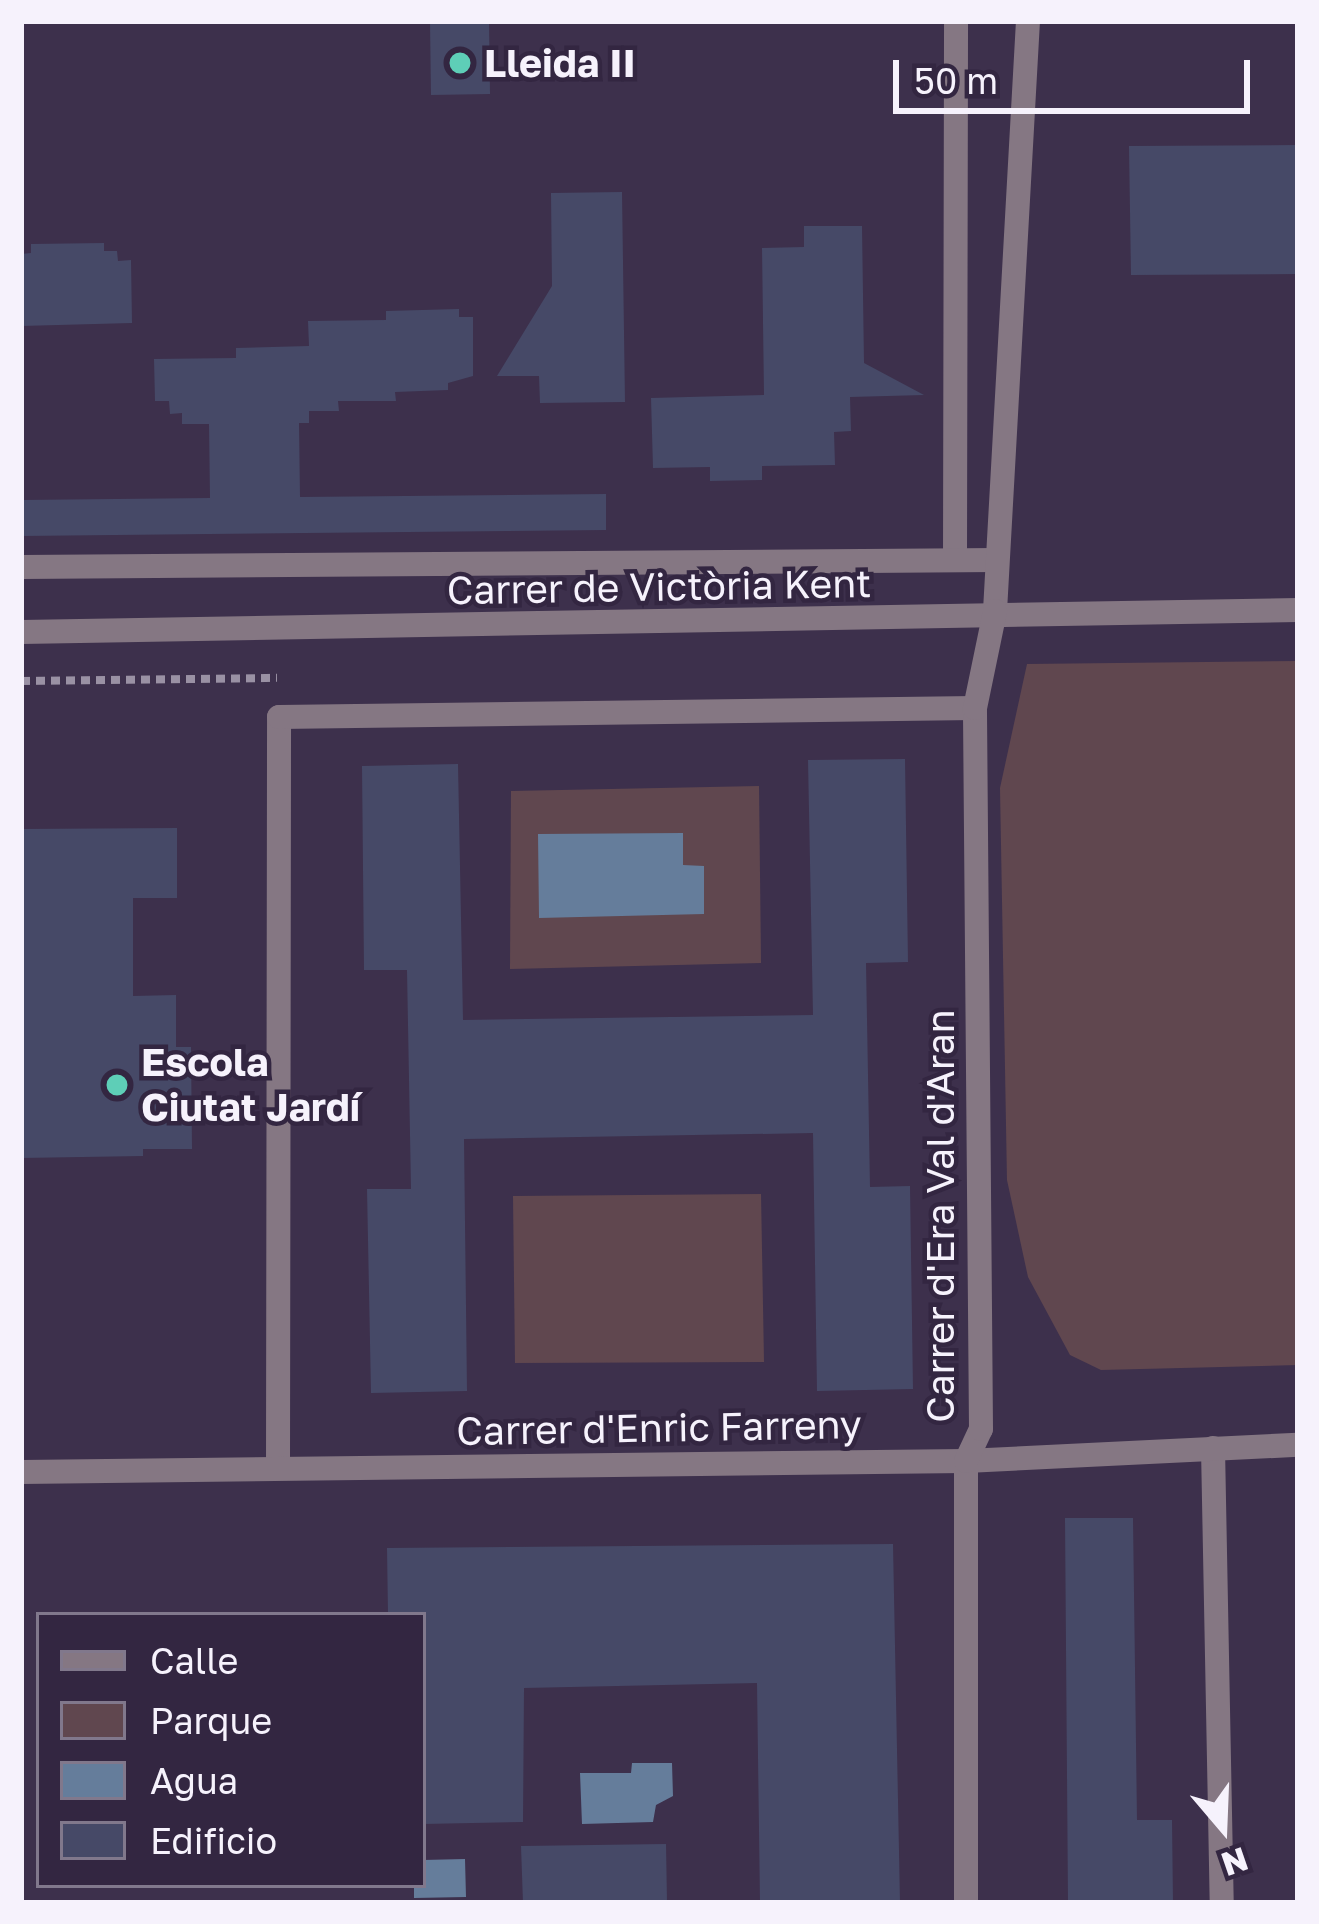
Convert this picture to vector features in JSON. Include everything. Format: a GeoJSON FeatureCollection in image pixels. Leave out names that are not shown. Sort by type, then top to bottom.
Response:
{"type":"FeatureCollection","features":[{"type":"Feature","properties":{"kind":"street"},"geometry":{"type":"LineString","coordinates":[[955,560],[956,21]]}},
{"type":"Feature","properties":{"kind":"street","name":"Carrer d'Era Val d'Aran"},"geometry":{"type":"LineString","coordinates":[[966,1903],[966,1461],[981,1429],[975,708],[995,611],[1028,21]]}},
{"type":"Feature","properties":{"kind":"street","name":"Carrer de Victòria Kent"},"geometry":{"type":"LineString","coordinates":[[21,567],[997,560]]}},
{"type":"Feature","properties":{"kind":"street","name":"Carrer de Victòria Kent"},"geometry":{"type":"LineString","coordinates":[[21,632],[886,619],[995,611],[1298,610]]}},
{"type":"Feature","properties":{"kind":"street"},"geometry":{"type":"LineString","coordinates":[[278,1468],[279,717],[975,708]]}},
{"type":"Feature","properties":{"kind":"street","name":"Carrer d'Enric Farreny"},"geometry":{"type":"LineString","coordinates":[[21,1472],[966,1461],[1298,1445]]}},
{"type":"Feature","properties":{"kind":"street"},"geometry":{"type":"LineString","coordinates":[[1213,1448],[1222,1903]]}},
{"type":"Feature","properties":{"kind":"green space"},"geometry":{"type":"Polygon","coordinates":[[[1298,661],[1298,1365],[1101,1370],[1070,1355],[1028,1277],[1007,1180],[1000,788],[1027,664],[1298,661]]]}},
{"type":"Feature","properties":{"kind":"green space"},"geometry":{"type":"Polygon","coordinates":[[[759,786],[761,963],[510,969],[511,791],[759,786]]]}},
{"type":"Feature","properties":{"kind":"green space"},"geometry":{"type":"Polygon","coordinates":[[[761,1194],[764,1362],[515,1363],[513,1196],[761,1194]]]}},
{"type":"Feature","properties":{"kind":"water"},"geometry":{"type":"Polygon","coordinates":[[[683,833],[683,865],[704,866],[704,914],[539,918],[538,834],[683,833]]]}},
{"type":"Feature","properties":{"kind":"water"},"geometry":{"type":"Polygon","coordinates":[[[632,1763],[672,1763],[673,1796],[656,1805],[653,1822],[582,1824],[580,1773],[631,1773],[632,1763]]]}},
{"type":"Feature","properties":{"kind":"water"},"geometry":{"type":"Polygon","coordinates":[[[465,1859],[466,1897],[414,1898],[414,1888],[426,1888],[426,1860],[465,1859]]]}},
{"type":"Feature","properties":{"kind":"building","name":"Lleida II"},"geometry":{"type":"Polygon","coordinates":[[[430,21],[489,21],[490,94],[431,95],[430,21]]]}},
{"type":"Feature","properties":{"kind":"building"},"geometry":{"type":"Polygon","coordinates":[[[1298,145],[1298,274],[1131,275],[1129,146],[1298,145]]]}},
{"type":"Feature","properties":{"kind":"building"},"geometry":{"type":"Polygon","coordinates":[[[622,192],[625,402],[540,403],[539,376],[497,376],[552,286],[551,193],[622,192]]]}},
{"type":"Feature","properties":{"kind":"building"},"geometry":{"type":"Polygon","coordinates":[[[804,226],[862,226],[864,363],[924,395],[850,397],[851,431],[834,432],[835,465],[762,466],[762,480],[710,481],[710,467],[653,468],[651,398],[764,395],[762,248],[804,247],[804,226]]]}},
{"type":"Feature","properties":{"kind":"building"},"geometry":{"type":"Polygon","coordinates":[[[104,243],[104,251],[117,251],[118,261],[131,260],[132,323],[21,326],[21,254],[31,253],[31,244],[104,243]]]}},
{"type":"Feature","properties":{"kind":"building"},"geometry":{"type":"Polygon","coordinates":[[[459,309],[459,317],[473,317],[473,376],[448,383],[448,390],[395,392],[396,401],[338,401],[339,411],[309,411],[309,423],[299,423],[300,497],[606,494],[606,530],[21,536],[21,500],[210,498],[209,424],[182,424],[182,413],[170,414],[169,401],[155,401],[154,359],[236,358],[236,348],[309,346],[308,321],[386,320],[386,311],[459,309]]]}},
{"type":"Feature","properties":{"kind":"building"},"geometry":{"type":"Polygon","coordinates":[[[905,759],[908,962],[866,963],[870,1187],[910,1186],[913,1389],[817,1391],[813,1133],[464,1139],[467,1391],[371,1393],[367,1189],[411,1189],[407,970],[364,970],[362,766],[458,764],[463,1020],[813,1015],[808,760],[905,759]]]}},
{"type":"Feature","properties":{"kind":"building"},"geometry":{"type":"Polygon","coordinates":[[[177,828],[177,898],[133,898],[133,996],[176,995],[176,1047],[191,1047],[192,1149],[143,1149],[143,1156],[21,1158],[21,829],[177,828]]]}},
{"type":"Feature","properties":{"kind":"building"},"geometry":{"type":"Polygon","coordinates":[[[1065,1518],[1133,1518],[1137,1820],[1172,1820],[1173,1903],[1068,1903],[1065,1518]]]}},
{"type":"Feature","properties":{"kind":"building"},"geometry":{"type":"Polygon","coordinates":[[[893,1544],[900,1903],[760,1903],[757,1683],[524,1688],[523,1822],[426,1824],[426,1612],[388,1612],[387,1548],[893,1544]]]}},
{"type":"Feature","properties":{"kind":"building"},"geometry":{"type":"Polygon","coordinates":[[[666,1844],[667,1903],[523,1903],[521,1846],[666,1844]]]}},
{"type":"Feature","properties":{"kind":"place","name":"Lleida II"},"geometry":{"type":"Point","coordinates":[460,63]}},
{"type":"Feature","properties":{"kind":"place","name":"Escola Ciutat Jardí"},"geometry":{"type":"Point","coordinates":[117,1085]}}]}
